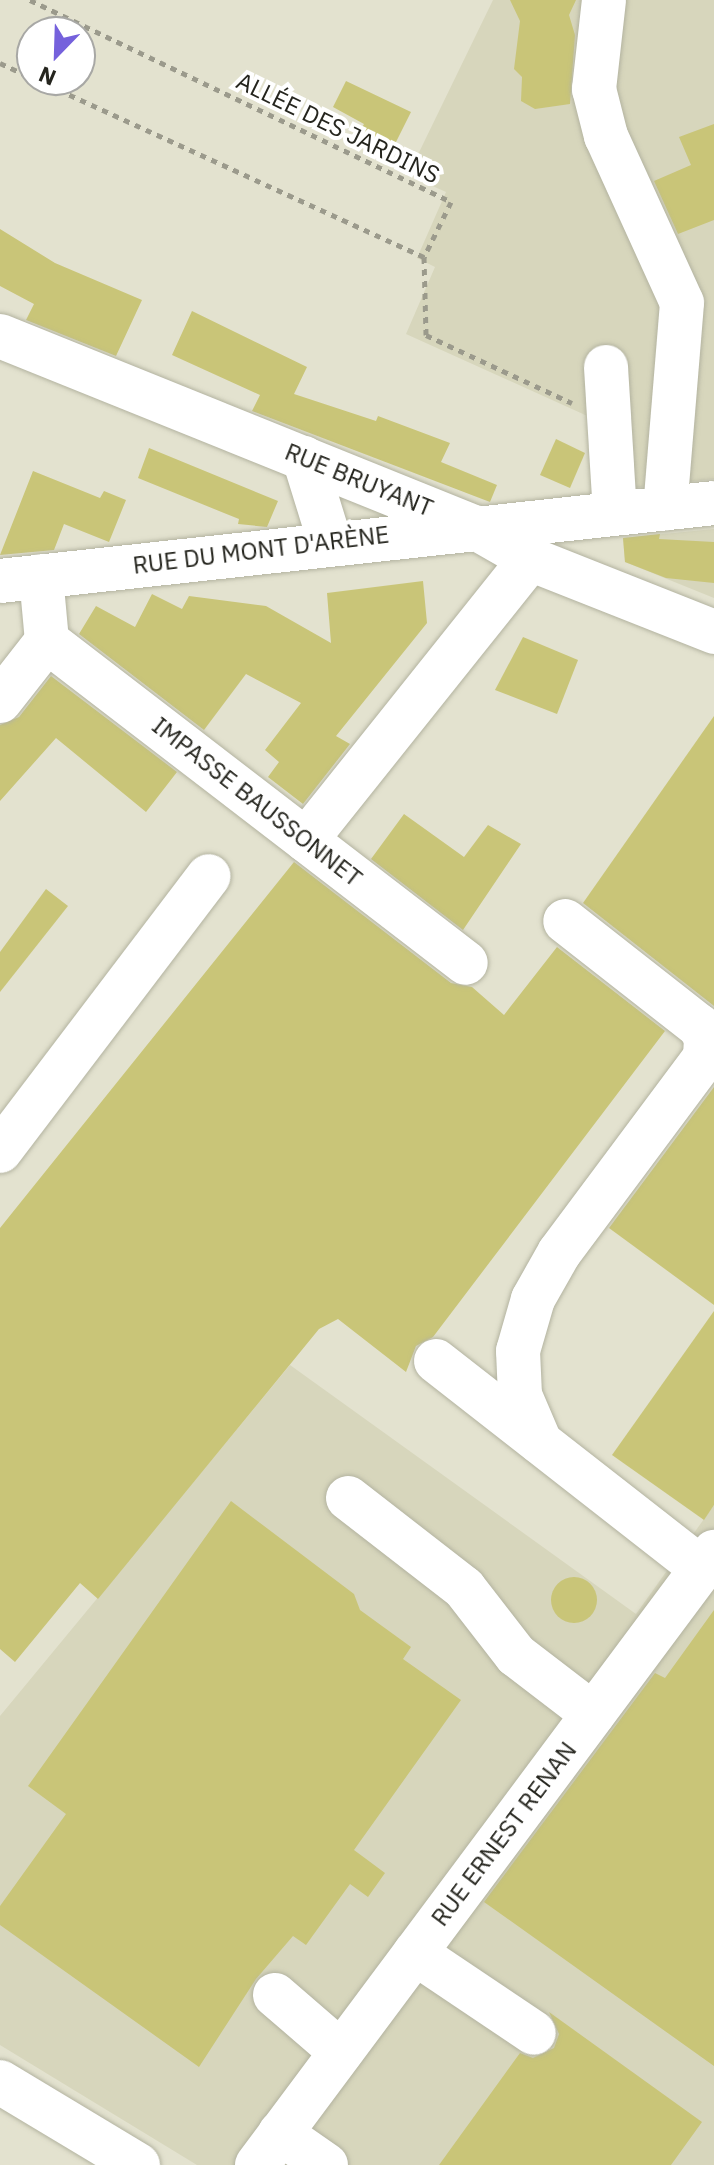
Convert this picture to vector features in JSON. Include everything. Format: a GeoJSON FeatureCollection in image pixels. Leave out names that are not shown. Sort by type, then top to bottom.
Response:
{"type":"FeatureCollection","features":[{"type":"Feature","properties":{"kind":"street"},"geometry":{"type":"LineString","coordinates":[[604,0],[594,89],[606,136],[682,303],[714,338]]}},
{"type":"Feature","properties":{"kind":"street"},"geometry":{"type":"LineString","coordinates":[[665,508],[682,303]]}},
{"type":"Feature","properties":{"kind":"street","name":"RUE BRUYANT"},"geometry":{"type":"LineString","coordinates":[[0,336],[474,527],[530,559],[714,632]]}},
{"type":"Feature","properties":{"kind":"street"},"geometry":{"type":"LineString","coordinates":[[606,367],[615,513]]}},
{"type":"Feature","properties":{"kind":"street"},"geometry":{"type":"LineString","coordinates":[[304,458],[330,542]]}},
{"type":"Feature","properties":{"kind":"street","name":"RUE DU MONT D'ARÈNE"},"geometry":{"type":"LineString","coordinates":[[21,578],[330,542],[714,503]]}},
{"type":"Feature","properties":{"kind":"street"},"geometry":{"type":"LineString","coordinates":[[306,840],[530,559]]}},
{"type":"Feature","properties":{"kind":"street"},"geometry":{"type":"LineString","coordinates":[[0,701],[47,641],[21,578]]}},
{"type":"Feature","properties":{"kind":"street","name":"IMPASSE BAUSSONNET"},"geometry":{"type":"LineString","coordinates":[[47,641],[466,963]]}},
{"type":"Feature","properties":{"kind":"street"},"geometry":{"type":"LineString","coordinates":[[0,1151],[209,876]]}},
{"type":"Feature","properties":{"kind":"street"},"geometry":{"type":"LineString","coordinates":[[540,1442],[520,1395],[518,1351],[533,1299],[559,1253],[705,1057],[706,1037],[699,1026],[565,921]]}},
{"type":"Feature","properties":{"kind":"street"},"geometry":{"type":"LineString","coordinates":[[436,1361],[540,1442],[708,1560]]}},
{"type":"Feature","properties":{"kind":"street"},"geometry":{"type":"LineString","coordinates":[[348,1498],[464,1588],[516,1655],[593,1714]]}},
{"type":"Feature","properties":{"kind":"street","name":"RUE ERNEST RENAN"},"geometry":{"type":"LineString","coordinates":[[326,2165],[269,2149],[708,1560]]}},
{"type":"Feature","properties":{"kind":"street"},"geometry":{"type":"LineString","coordinates":[[415,1953],[534,2033]]}},
{"type":"Feature","properties":{"kind":"street"},"geometry":{"type":"LineString","coordinates":[[275,1995],[341,2052]]}},
{"type":"Feature","properties":{"kind":"street"},"geometry":{"type":"LineString","coordinates":[[0,2082],[138,2165]]}},
{"type":"Feature","properties":{"kind":"path","name":"ALLÉE DES JARDINS"},"geometry":{"type":"LineString","coordinates":[[30,0],[451,202],[424,257]]}},
{"type":"Feature","properties":{"kind":"path"},"geometry":{"type":"LineString","coordinates":[[72,96],[424,257],[426,335],[610,420]]}},
{"type":"Feature","properties":{"kind":"shaded area"},"geometry":{"type":"Polygon","coordinates":[[[493,0],[714,0],[714,479],[593,492],[594,419],[406,334],[435,267],[417,258],[446,192],[408,175],[493,0]]]}},
{"type":"Feature","properties":{"kind":"shaded area"},"geometry":{"type":"Polygon","coordinates":[[[714,529],[714,598],[625,562],[623,538],[714,529]]]}},
{"type":"Feature","properties":{"kind":"shaded area"},"geometry":{"type":"Polygon","coordinates":[[[290,1365],[636,1614],[714,1505],[714,2165],[197,2165],[0,2045],[0,1716],[290,1365]]]}},
{"type":"Feature","properties":{"kind":"building"},"geometry":{"type":"Polygon","coordinates":[[[510,0],[576,0],[569,15],[575,35],[570,104],[535,109],[521,101],[522,77],[514,69],[520,21],[510,0]]]}},
{"type":"Feature","properties":{"kind":"building"},"geometry":{"type":"Polygon","coordinates":[[[346,81],[411,112],[394,146],[360,131],[364,124],[333,107],[346,81]]]}},
{"type":"Feature","properties":{"kind":"building"},"geometry":{"type":"Polygon","coordinates":[[[714,124],[714,220],[678,234],[654,181],[691,165],[679,137],[714,124]]]}},
{"type":"Feature","properties":{"kind":"building"},"geometry":{"type":"Polygon","coordinates":[[[0,229],[55,263],[142,300],[116,356],[26,320],[34,304],[0,286],[0,229]]]}},
{"type":"Feature","properties":{"kind":"building"},"geometry":{"type":"Polygon","coordinates":[[[192,311],[307,367],[294,394],[376,421],[378,416],[450,443],[441,462],[497,485],[490,502],[252,411],[260,395],[172,355],[192,311]]]}},
{"type":"Feature","properties":{"kind":"building"},"geometry":{"type":"Polygon","coordinates":[[[556,439],[585,453],[570,488],[540,475],[556,439]]]}},
{"type":"Feature","properties":{"kind":"building"},"geometry":{"type":"Polygon","coordinates":[[[149,448],[278,501],[267,527],[238,524],[239,519],[138,478],[149,448]]]}},
{"type":"Feature","properties":{"kind":"building"},"geometry":{"type":"Polygon","coordinates":[[[33,471],[100,498],[104,491],[126,500],[109,542],[64,524],[54,550],[0,555],[33,471]]]}},
{"type":"Feature","properties":{"kind":"building"},"geometry":{"type":"Polygon","coordinates":[[[660,534],[659,539],[714,542],[714,583],[666,578],[625,562],[623,538],[660,534]]]}},
{"type":"Feature","properties":{"kind":"building"},"geometry":{"type":"Polygon","coordinates":[[[423,581],[427,623],[336,736],[350,744],[303,804],[268,777],[279,762],[265,750],[301,703],[246,674],[204,730],[79,634],[96,606],[135,627],[152,594],[182,609],[189,596],[266,606],[331,643],[327,593],[423,581]]]}},
{"type":"Feature","properties":{"kind":"building"},"geometry":{"type":"Polygon","coordinates":[[[523,637],[578,660],[557,714],[495,690],[523,637]]]}},
{"type":"Feature","properties":{"kind":"building"},"geometry":{"type":"Polygon","coordinates":[[[51,676],[177,772],[146,812],[56,738],[0,801],[0,725],[19,717],[51,676]]]}},
{"type":"Feature","properties":{"kind":"building"},"geometry":{"type":"Polygon","coordinates":[[[714,716],[714,1006],[583,903],[714,716]]]}},
{"type":"Feature","properties":{"kind":"building"},"geometry":{"type":"Polygon","coordinates":[[[404,814],[464,857],[488,825],[521,844],[463,930],[371,859],[404,814]]]}},
{"type":"Feature","properties":{"kind":"building"},"geometry":{"type":"Polygon","coordinates":[[[294,862],[451,983],[472,987],[504,1015],[557,947],[665,1031],[433,1337],[416,1346],[406,1372],[338,1319],[319,1329],[98,1599],[80,1583],[15,1662],[0,1649],[0,1228],[294,862]]]}},
{"type":"Feature","properties":{"kind":"building"},"geometry":{"type":"Polygon","coordinates":[[[46,889],[68,906],[0,992],[0,952],[46,889]]]}},
{"type":"Feature","properties":{"kind":"building"},"geometry":{"type":"Polygon","coordinates":[[[714,1087],[714,1305],[609,1228],[714,1087]]]}},
{"type":"Feature","properties":{"kind":"building"},"geometry":{"type":"Polygon","coordinates":[[[714,1311],[714,1505],[704,1520],[612,1455],[714,1311]]]}},
{"type":"Feature","properties":{"kind":"building"},"geometry":{"type":"Polygon","coordinates":[[[231,1501],[354,1594],[360,1610],[411,1647],[403,1659],[461,1700],[354,1850],[385,1873],[368,1897],[350,1884],[306,1945],[293,1936],[256,1979],[199,2067],[0,1925],[0,1906],[66,1814],[28,1786],[231,1501]]]}},
{"type":"Feature","properties":{"kind":"building"},"geometry":{"type":"Polygon","coordinates":[[[574,1577],[590,1584],[597,1600],[590,1616],[574,1623],[558,1616],[551,1600],[558,1584],[574,1577]]]}},
{"type":"Feature","properties":{"kind":"building"},"geometry":{"type":"Polygon","coordinates":[[[714,1610],[714,2066],[484,1902],[655,1673],[665,1678],[714,1610]]]}},
{"type":"Feature","properties":{"kind":"building"},"geometry":{"type":"Polygon","coordinates":[[[549,2012],[702,2122],[671,2165],[439,2165],[520,2053],[533,2058],[554,2048],[559,2034],[549,2012]]]}}]}
